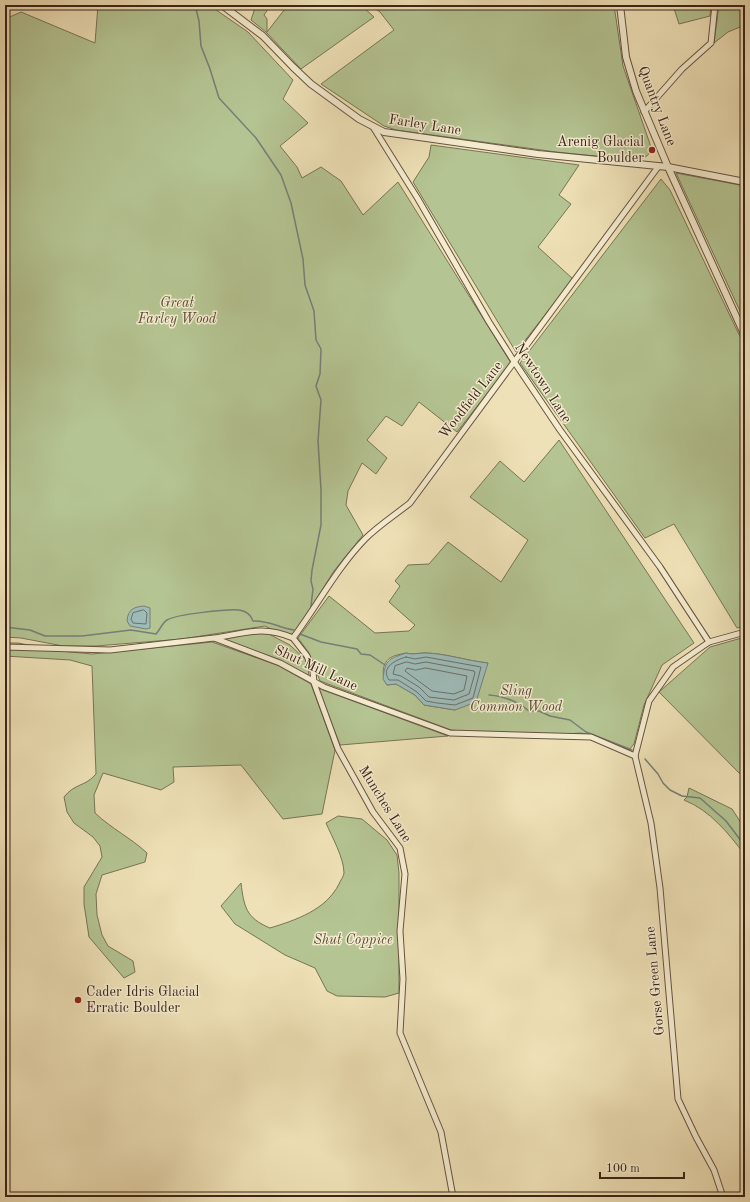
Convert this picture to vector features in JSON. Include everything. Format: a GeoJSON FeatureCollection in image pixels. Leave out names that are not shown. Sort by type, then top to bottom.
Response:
{"type":"FeatureCollection","features":[{"type":"Feature","properties":{"kind":"street","name":"Farley Lane"},"geometry":{"type":"LineString","coordinates":[[222,5],[263,36],[292,68],[312,84],[373,128],[384,132],[415,138],[668,167],[745,182]]}},
{"type":"Feature","properties":{"kind":"street","name":"Quantry Lane"},"geometry":{"type":"LineString","coordinates":[[620,5],[629,72],[644,112],[745,336]]}},
{"type":"Feature","properties":{"kind":"street"},"geometry":{"type":"LineString","coordinates":[[644,112],[682,69],[711,43],[716,5]]}},
{"type":"Feature","properties":{"kind":"street","name":"Newtown Lane"},"geometry":{"type":"LineString","coordinates":[[373,128],[418,199],[489,322],[515,363],[560,430],[660,567],[709,642]]}},
{"type":"Feature","properties":{"kind":"street","name":"Woodfield Lane"},"geometry":{"type":"LineString","coordinates":[[293,638],[309,616],[331,580],[365,539],[410,503],[456,439],[515,363],[658,167]]}},
{"type":"Feature","properties":{"kind":"street"},"geometry":{"type":"LineString","coordinates":[[214,638],[264,629],[282,633],[293,638],[307,656],[313,671],[314,683]]}},
{"type":"Feature","properties":{"kind":"street"},"geometry":{"type":"LineString","coordinates":[[635,756],[649,701],[673,667],[709,642],[745,632]]}},
{"type":"Feature","properties":{"kind":"street","name":"Shut Mill Lane"},"geometry":{"type":"LineString","coordinates":[[5,647],[110,650],[214,638],[280,663],[314,683],[450,733],[591,737],[635,756]]}},
{"type":"Feature","properties":{"kind":"street","name":"Munches Lane"},"geometry":{"type":"LineString","coordinates":[[314,683],[338,749],[372,812],[400,848],[405,874],[400,930],[403,979],[400,1033],[441,1132],[453,1197]]}},
{"type":"Feature","properties":{"kind":"street","name":"Gorse Green Lane"},"geometry":{"type":"LineString","coordinates":[[635,756],[651,823],[660,888],[678,1099],[714,1170],[723,1197]]}},
{"type":"Feature","properties":{"kind":"green space","name":"Great Farley Wood"},"geometry":{"type":"Polygon","coordinates":[[[98,5],[209,5],[248,32],[293,80],[283,99],[308,123],[280,146],[297,167],[302,178],[321,167],[341,181],[363,215],[398,182],[511,363],[457,432],[419,402],[402,426],[386,416],[367,440],[387,458],[376,474],[362,463],[348,491],[346,505],[363,535],[334,571],[291,639],[265,626],[182,639],[96,646],[63,646],[21,638],[5,637],[5,19],[21,12],[95,43],[98,5]]]}},
{"type":"Feature","properties":{"kind":"green space"},"geometry":{"type":"Polygon","coordinates":[[[254,5],[271,5],[264,15],[267,19],[267,32],[288,5],[361,5],[374,17],[301,69],[266,32],[251,20],[254,5]]]}},
{"type":"Feature","properties":{"kind":"green space"},"geometry":{"type":"Polygon","coordinates":[[[370,5],[614,5],[623,66],[650,144],[651,148],[649,154],[635,160],[556,152],[396,130],[384,126],[321,84],[394,30],[380,12],[370,5]]]}},
{"type":"Feature","properties":{"kind":"green space"},"geometry":{"type":"Polygon","coordinates":[[[673,5],[711,5],[710,16],[679,24],[673,5]]]}},
{"type":"Feature","properties":{"kind":"green space"},"geometry":{"type":"Polygon","coordinates":[[[719,5],[745,5],[745,25],[728,32],[714,43],[719,5]]]}},
{"type":"Feature","properties":{"kind":"green space"},"geometry":{"type":"Polygon","coordinates":[[[431,145],[579,165],[559,195],[571,204],[538,247],[573,279],[516,352],[413,182],[429,157],[431,145]]]}},
{"type":"Feature","properties":{"kind":"green space"},"geometry":{"type":"Polygon","coordinates":[[[676,173],[745,186],[745,322],[676,173]]]}},
{"type":"Feature","properties":{"kind":"green space"},"geometry":{"type":"Polygon","coordinates":[[[661,179],[670,190],[745,347],[745,626],[737,628],[674,524],[645,538],[520,363],[661,179]]]}},
{"type":"Feature","properties":{"kind":"green space","name":"Sling Common Wood"},"geometry":{"type":"Polygon","coordinates":[[[559,440],[694,643],[662,665],[644,705],[634,744],[629,750],[581,733],[530,736],[451,730],[320,681],[309,653],[298,638],[329,596],[375,633],[409,631],[415,625],[389,602],[400,586],[395,581],[408,565],[429,564],[448,542],[501,582],[528,540],[470,497],[500,461],[524,482],[559,440]],[[406,653],[390,658],[385,664],[383,671],[384,679],[387,685],[396,684],[415,695],[424,705],[455,710],[488,663],[432,653],[406,653]]]}},
{"type":"Feature","properties":{"kind":"green space"},"geometry":{"type":"Polygon","coordinates":[[[263,631],[290,645],[307,661],[309,676],[280,660],[222,639],[263,631]]]}},
{"type":"Feature","properties":{"kind":"green space"},"geometry":{"type":"Polygon","coordinates":[[[745,637],[745,779],[659,692],[710,647],[745,637]]]}},
{"type":"Feature","properties":{"kind":"green space"},"geometry":{"type":"Polygon","coordinates":[[[212,642],[277,665],[311,684],[335,750],[322,814],[283,819],[241,765],[173,767],[174,782],[161,790],[103,773],[94,795],[95,813],[147,853],[145,862],[102,875],[96,894],[97,915],[102,935],[108,946],[133,961],[135,972],[124,978],[89,937],[84,904],[84,887],[102,857],[100,846],[93,837],[74,823],[67,812],[64,797],[72,789],[88,781],[96,774],[92,666],[70,660],[5,656],[5,643],[18,643],[60,651],[92,654],[212,642]]]}},
{"type":"Feature","properties":{"kind":"green space"},"geometry":{"type":"Polygon","coordinates":[[[318,688],[448,736],[340,745],[318,688]]]}},
{"type":"Feature","properties":{"kind":"green space"},"geometry":{"type":"Polygon","coordinates":[[[689,788],[732,809],[745,829],[745,855],[711,816],[684,800],[687,797],[689,788]]]}},
{"type":"Feature","properties":{"kind":"green space","name":"Shut Coppice"},"geometry":{"type":"Polygon","coordinates":[[[338,816],[362,819],[387,840],[397,855],[399,873],[399,993],[385,997],[337,996],[327,991],[315,968],[285,955],[235,924],[221,906],[241,883],[243,899],[251,916],[270,928],[309,913],[326,901],[339,884],[344,874],[340,854],[326,823],[338,816]]]}},
{"type":"Feature","properties":{"kind":"water"},"geometry":{"type":"Polygon","coordinates":[[[144,606],[150,608],[150,628],[146,629],[130,626],[127,621],[130,611],[134,608],[144,606]]]}},
{"type":"Feature","properties":{"kind":"water"},"geometry":{"type":"Polygon","coordinates":[[[406,653],[440,654],[488,663],[476,702],[455,710],[424,705],[415,695],[396,684],[387,685],[383,679],[385,667],[392,659],[406,653]]]}},
{"type":"Feature","properties":{"kind":"waterway"},"geometry":{"type":"LineString","coordinates":[[195,5],[199,21],[201,46],[219,98],[256,138],[281,175],[291,203],[303,259],[305,285],[314,311],[316,340],[321,349],[320,374],[316,386],[321,400],[318,441],[321,490],[321,525],[312,570],[311,581],[313,589],[311,606]]}},
{"type":"Feature","properties":{"kind":"waterway"},"geometry":{"type":"LineString","coordinates":[[5,627],[30,630],[45,636],[82,636],[131,630],[156,634],[165,621],[172,618],[202,612],[239,610],[246,612],[253,621],[269,623],[294,630]]}},
{"type":"Feature","properties":{"kind":"waterway"},"geometry":{"type":"LineString","coordinates":[[300,634],[321,642],[357,649],[361,654],[370,655],[385,665]]}},
{"type":"Feature","properties":{"kind":"waterway"},"geometry":{"type":"LineString","coordinates":[[489,695],[510,700],[520,704],[529,711],[539,711],[550,716],[570,720],[586,732],[632,750]]}},
{"type":"Feature","properties":{"kind":"waterway"},"geometry":{"type":"LineString","coordinates":[[645,759],[670,790],[682,796],[700,798],[726,821],[745,846]]}},
{"type":"Feature","properties":{"kind":"place","name":"Arenig Glacial Boulder"},"geometry":{"type":"Point","coordinates":[652,150]}},
{"type":"Feature","properties":{"kind":"place","name":"Cader Idris Glacial Erratic Boulder"},"geometry":{"type":"Point","coordinates":[78,1000]}}]}
